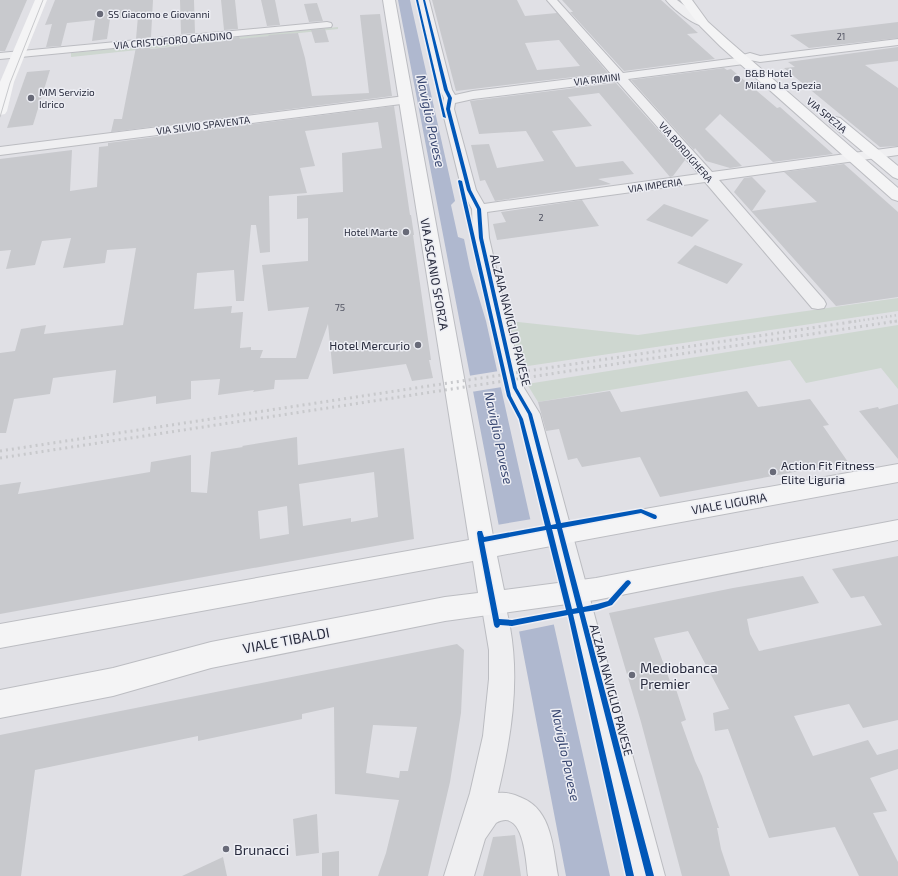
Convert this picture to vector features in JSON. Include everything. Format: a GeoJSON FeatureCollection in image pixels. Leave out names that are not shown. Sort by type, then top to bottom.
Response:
{"type":"FeatureCollection","features":[{"type":"Feature","properties":{"kind":"main road"},"geometry":{"type":"LineString","coordinates":[[0,111],[8,82],[41,0]]}},
{"type":"Feature","properties":{"kind":"main road","name":"VIA ASCANIO SFORZA"},"geometry":{"type":"LineString","coordinates":[[389,0],[405,100],[500,601]]}},
{"type":"Feature","properties":{"kind":"main road","name":"VIA SPEZIA"},"geometry":{"type":"LineString","coordinates":[[686,0],[704,24],[744,61],[898,196]]}},
{"type":"Feature","properties":{"kind":"main road","name":"VIA SPEZIA"},"geometry":{"type":"LineString","coordinates":[[724,27],[800,92]]}},
{"type":"Feature","properties":{"kind":"main road","name":"VIA SPEZIA"},"geometry":{"type":"LineString","coordinates":[[825,113],[898,174]]}},
{"type":"Feature","properties":{"kind":"main road","name":"VIALE LIGURIA"},"geometry":{"type":"LineString","coordinates":[[553,535],[898,473]]}},
{"type":"Feature","properties":{"kind":"main road"},"geometry":{"type":"LineString","coordinates":[[567,592],[596,589],[898,530]]}},
{"type":"Feature","properties":{"kind":"main road"},"geometry":{"type":"LineString","coordinates":[[0,636],[553,535]]}},
{"type":"Feature","properties":{"kind":"main road","name":"VIALE TIBALDI"},"geometry":{"type":"LineString","coordinates":[[0,704],[113,682],[211,655],[445,609],[567,592]]}},
{"type":"Feature","properties":{"kind":"street","name":"ALZAIA NAVIGLIO PAVESE"},"geometry":{"type":"LineString","coordinates":[[424,0],[446,90],[450,100],[448,109],[468,187],[479,209],[481,238],[515,388],[530,414],[553,535],[567,592],[650,876]]}},
{"type":"Feature","properties":{"kind":"street","name":"VIA BORDIGHERA"},"geometry":{"type":"LineString","coordinates":[[552,0],[818,304]]}},
{"type":"Feature","properties":{"kind":"street","name":"VIA SPEZIA"},"geometry":{"type":"LineString","coordinates":[[671,0],[688,14],[704,24]]}},
{"type":"Feature","properties":{"kind":"street","name":"VIA CRISTOFORO GANDINO"},"geometry":{"type":"LineString","coordinates":[[0,56],[327,25]]}},
{"type":"Feature","properties":{"kind":"street"},"geometry":{"type":"LineString","coordinates":[[744,61],[756,64],[760,62],[760,59],[898,42]]}},
{"type":"Feature","properties":{"kind":"street","name":"VIA RIMINI"},"geometry":{"type":"LineString","coordinates":[[450,100],[473,95],[744,61]]}},
{"type":"Feature","properties":{"kind":"street","name":"VIA SILVIO SPAVENTA"},"geometry":{"type":"LineString","coordinates":[[0,150],[405,100]]}},
{"type":"Feature","properties":{"kind":"street"},"geometry":{"type":"LineString","coordinates":[[854,158],[898,152]]}},
{"type":"Feature","properties":{"kind":"street","name":"VIA IMPERIA"},"geometry":{"type":"LineString","coordinates":[[479,209],[854,158]]}},
{"type":"Feature","properties":{"kind":"street"},"geometry":{"type":"LineString","coordinates":[[459,876],[491,765],[497,729],[501,688],[500,601]]}},
{"type":"Feature","properties":{"kind":"street"},"geometry":{"type":"LineString","coordinates":[[472,834],[483,816],[492,809],[506,806],[520,811],[528,818],[533,827],[543,876]]}},
{"type":"Feature","properties":{"kind":"shaded area"},"geometry":{"type":"Polygon","coordinates":[[[338,27],[338,29],[71,57],[71,53],[338,27]]]}},
{"type":"Feature","properties":{"kind":"shaded area"},"geometry":{"type":"Polygon","coordinates":[[[898,298],[898,311],[521,367],[509,321],[638,335],[898,298]]]}},
{"type":"Feature","properties":{"kind":"shaded area"},"geometry":{"type":"Polygon","coordinates":[[[898,325],[898,389],[881,368],[806,383],[790,360],[538,402],[527,384],[898,325]]]}},
{"type":"Feature","properties":{"kind":"water","name":"Naviglio Pavese"},"geometry":{"type":"Polygon","coordinates":[[[398,0],[410,0],[455,201],[451,205],[458,237],[464,239],[470,268],[486,321],[610,876],[566,876],[398,0]]]}},
{"type":"Feature","properties":{"kind":"pier"},"geometry":{"type":"Polygon","coordinates":[[[499,371],[502,387],[471,392],[468,376],[499,371]]]}},
{"type":"Feature","properties":{"kind":"pier"},"geometry":{"type":"Polygon","coordinates":[[[532,519],[556,624],[517,632],[497,525],[532,519]]]}},
{"type":"Feature","properties":{"kind":"building"},"geometry":{"type":"Polygon","coordinates":[[[0,0],[27,0],[5,51],[0,51],[0,0]]]}},
{"type":"Feature","properties":{"kind":"building"},"geometry":{"type":"Polygon","coordinates":[[[55,0],[153,0],[151,37],[136,39],[138,16],[110,19],[107,39],[92,41],[95,20],[67,23],[61,46],[46,47],[52,24],[45,25],[55,0]]]}},
{"type":"Feature","properties":{"kind":"building"},"geometry":{"type":"Polygon","coordinates":[[[180,0],[194,0],[195,33],[181,34],[180,0]]]}},
{"type":"Feature","properties":{"kind":"building"},"geometry":{"type":"Polygon","coordinates":[[[221,0],[235,0],[238,29],[224,30],[221,0]]]}},
{"type":"Feature","properties":{"kind":"building"},"geometry":{"type":"Polygon","coordinates":[[[261,0],[275,0],[280,25],[267,26],[261,0]]]}},
{"type":"Feature","properties":{"kind":"building"},"geometry":{"type":"Polygon","coordinates":[[[432,0],[517,0],[525,16],[557,13],[608,73],[456,91],[432,0]],[[559,40],[525,43],[537,70],[580,66],[559,40]]]}},
{"type":"Feature","properties":{"kind":"building"},"geometry":{"type":"Polygon","coordinates":[[[562,0],[661,0],[698,33],[687,34],[715,59],[624,71],[570,12],[573,12],[562,0]]]}},
{"type":"Feature","properties":{"kind":"building"},"geometry":{"type":"Polygon","coordinates":[[[317,3],[323,21],[309,22],[304,4],[317,3]]]}},
{"type":"Feature","properties":{"kind":"building"},"geometry":{"type":"Polygon","coordinates":[[[380,14],[392,96],[111,132],[114,119],[122,119],[136,47],[151,46],[150,49],[180,46],[180,43],[196,42],[196,44],[225,41],[225,39],[239,37],[240,39],[298,33],[305,58],[312,96],[369,93],[360,15],[380,14]]]}},
{"type":"Feature","properties":{"kind":"building"},"geometry":{"type":"Polygon","coordinates":[[[898,22],[898,38],[809,48],[790,35],[898,22]]]}},
{"type":"Feature","properties":{"kind":"building"},"geometry":{"type":"Polygon","coordinates":[[[325,29],[329,42],[315,43],[311,30],[325,29]]]}},
{"type":"Feature","properties":{"kind":"building"},"geometry":{"type":"Polygon","coordinates":[[[898,47],[898,61],[865,65],[898,88],[898,146],[880,147],[784,68],[795,67],[788,62],[898,47]]]}},
{"type":"Feature","properties":{"kind":"building"},"geometry":{"type":"Polygon","coordinates":[[[724,68],[727,70],[731,69],[777,108],[780,107],[833,154],[773,162],[720,114],[705,129],[742,166],[730,168],[706,161],[695,148],[694,150],[631,80],[724,68]]]}},
{"type":"Feature","properties":{"kind":"building"},"geometry":{"type":"Polygon","coordinates":[[[50,70],[33,125],[7,128],[27,72],[50,70]]]}},
{"type":"Feature","properties":{"kind":"building"},"geometry":{"type":"Polygon","coordinates":[[[616,83],[685,160],[673,176],[670,177],[599,93],[568,97],[592,126],[552,131],[576,167],[623,161],[634,174],[598,179],[611,184],[495,201],[485,180],[480,181],[471,145],[489,144],[497,168],[544,161],[526,131],[479,134],[470,101],[616,83]]]}},
{"type":"Feature","properties":{"kind":"building"},"geometry":{"type":"Polygon","coordinates":[[[394,106],[414,235],[431,360],[429,360],[433,378],[412,381],[406,364],[333,374],[328,324],[308,379],[275,380],[274,389],[218,395],[220,379],[191,381],[191,399],[156,404],[156,396],[113,403],[116,370],[53,378],[50,394],[14,399],[6,433],[0,433],[0,353],[15,351],[21,329],[46,325],[44,334],[123,325],[136,248],[107,250],[105,263],[63,268],[71,238],[42,241],[35,265],[6,269],[11,250],[0,251],[0,159],[72,150],[70,191],[97,187],[99,147],[108,146],[108,143],[394,106]],[[378,122],[305,131],[315,166],[300,168],[307,193],[269,196],[270,252],[260,253],[256,225],[251,225],[244,301],[236,301],[234,270],[197,273],[194,309],[232,306],[231,313],[243,312],[240,348],[251,347],[251,350],[263,350],[260,358],[296,358],[309,307],[268,311],[262,265],[308,261],[308,218],[297,219],[297,196],[343,192],[342,153],[382,148],[378,122]]]}},
{"type":"Feature","properties":{"kind":"building"},"geometry":{"type":"Polygon","coordinates":[[[844,164],[898,212],[898,297],[836,306],[734,192],[744,178],[752,177],[766,191],[752,211],[817,202],[784,172],[844,164]]]}},
{"type":"Feature","properties":{"kind":"building"},"geometry":{"type":"Polygon","coordinates":[[[582,200],[599,226],[497,240],[493,224],[506,222],[501,212],[582,200]]]}},
{"type":"Feature","properties":{"kind":"building"},"geometry":{"type":"Polygon","coordinates":[[[664,204],[709,220],[692,237],[646,220],[664,204]]]}},
{"type":"Feature","properties":{"kind":"building"},"geometry":{"type":"Polygon","coordinates":[[[695,245],[743,264],[727,284],[677,263],[695,245]]]}},
{"type":"Feature","properties":{"kind":"building"},"geometry":{"type":"Polygon","coordinates":[[[610,391],[621,412],[747,391],[758,407],[810,399],[829,425],[823,426],[848,462],[660,497],[640,457],[582,467],[577,458],[568,460],[559,429],[546,431],[538,402],[610,391]]]}},
{"type":"Feature","properties":{"kind":"building"},"geometry":{"type":"Polygon","coordinates":[[[898,404],[898,459],[859,411],[878,407],[879,409],[898,404]]]}},
{"type":"Feature","properties":{"kind":"building"},"geometry":{"type":"Polygon","coordinates":[[[297,437],[298,465],[404,448],[414,539],[0,614],[0,485],[21,482],[18,494],[44,490],[150,472],[151,462],[191,455],[191,492],[207,493],[211,452],[243,447],[242,446],[297,437]],[[374,472],[299,484],[303,526],[351,518],[351,522],[378,517],[374,472]],[[287,506],[258,511],[260,539],[289,534],[287,506]]]}},
{"type":"Feature","properties":{"kind":"building"},"geometry":{"type":"Polygon","coordinates":[[[898,556],[898,720],[863,728],[849,704],[794,716],[813,756],[868,740],[877,755],[898,749],[898,769],[870,778],[887,811],[873,813],[898,862],[898,876],[859,876],[835,827],[769,838],[728,729],[715,731],[713,713],[729,709],[688,631],[654,638],[670,681],[673,680],[686,720],[681,722],[702,776],[719,828],[717,828],[721,849],[730,876],[682,876],[641,722],[609,613],[733,588],[803,576],[819,603],[747,619],[750,634],[759,651],[882,625],[864,596],[851,598],[832,569],[898,556]]]}},
{"type":"Feature","properties":{"kind":"building"},"geometry":{"type":"Polygon","coordinates":[[[457,644],[464,650],[461,713],[450,782],[428,876],[378,876],[386,853],[399,800],[335,794],[334,707],[302,714],[302,719],[198,741],[198,736],[35,770],[21,876],[0,876],[0,735],[457,644]],[[373,725],[366,773],[399,778],[400,771],[408,771],[417,727],[373,725]]]}},
{"type":"Feature","properties":{"kind":"building"},"geometry":{"type":"Polygon","coordinates":[[[317,814],[319,853],[296,856],[293,819],[317,814]]]}},
{"type":"Feature","properties":{"kind":"building"},"geometry":{"type":"Polygon","coordinates":[[[515,835],[521,876],[483,876],[493,837],[515,835]]]}},
{"type":"Feature","properties":{"kind":"building"},"geometry":{"type":"Polygon","coordinates":[[[339,851],[339,876],[322,876],[322,853],[339,851]]]}},
{"type":"Feature","properties":{"kind":"building"},"geometry":{"type":"Polygon","coordinates":[[[223,857],[227,876],[182,876],[223,857]]]}},
{"type":"Feature","properties":{"kind":"tram line"},"geometry":{"type":"LineString","coordinates":[[0,117],[10,83],[43,0]]}},
{"type":"Feature","properties":{"kind":"railway"},"geometry":{"type":"LineString","coordinates":[[850,322],[898,315]]}},
{"type":"Feature","properties":{"kind":"railway"},"geometry":{"type":"LineString","coordinates":[[0,451],[857,321]]}},
{"type":"Feature","properties":{"kind":"railway"},"geometry":{"type":"LineString","coordinates":[[892,322],[897,321]]}},
{"type":"Feature","properties":{"kind":"railway"},"geometry":{"type":"LineString","coordinates":[[892,322],[898,321]]}},
{"type":"Feature","properties":{"kind":"railway"},"geometry":{"type":"LineString","coordinates":[[0,458],[892,322]]}},
{"type":"Feature","properties":{"kind":"cycle path"},"geometry":{"type":"LineString","coordinates":[[417,0],[445,117]]}},
{"type":"Feature","properties":{"kind":"cycle path"},"geometry":{"type":"LineString","coordinates":[[424,0],[446,90],[450,98],[448,109],[469,190],[479,209],[481,238],[515,388],[530,414],[650,876]]}},
{"type":"Feature","properties":{"kind":"cycle path"},"geometry":{"type":"LineString","coordinates":[[460,181],[509,396],[521,419],[575,633],[630,876]]}},
{"type":"Feature","properties":{"kind":"cycle path"},"geometry":{"type":"LineString","coordinates":[[481,540],[641,511],[654,517]]}},
{"type":"Feature","properties":{"kind":"cycle path"},"geometry":{"type":"LineString","coordinates":[[480,533],[497,625]]}},
{"type":"Feature","properties":{"kind":"cycle path"},"geometry":{"type":"LineString","coordinates":[[497,622],[512,623],[597,607],[610,603],[628,583]]}},
{"type":"Feature","properties":{"kind":"place","name":"SS Giacomo e Giovanni"},"geometry":{"type":"Point","coordinates":[100,14]}},
{"type":"Feature","properties":{"kind":"place","name":"B&B Hotel Milano La Spezia"},"geometry":{"type":"Point","coordinates":[737,79]}},
{"type":"Feature","properties":{"kind":"place","name":"MM Servizio Idrico"},"geometry":{"type":"Point","coordinates":[31,98]}},
{"type":"Feature","properties":{"kind":"place","name":"Hotel Marte"},"geometry":{"type":"Point","coordinates":[406,232]}},
{"type":"Feature","properties":{"kind":"place","name":"Hotel Mercurio"},"geometry":{"type":"Point","coordinates":[418,345]}},
{"type":"Feature","properties":{"kind":"place","name":"Action Fit Fitness Elite Liguria"},"geometry":{"type":"Point","coordinates":[773,472]}},
{"type":"Feature","properties":{"kind":"place","name":"Mediobanca Premier"},"geometry":{"type":"Point","coordinates":[632,675]}},
{"type":"Feature","properties":{"kind":"place","name":"Brunacci"},"geometry":{"type":"Point","coordinates":[226,849]}}]}
